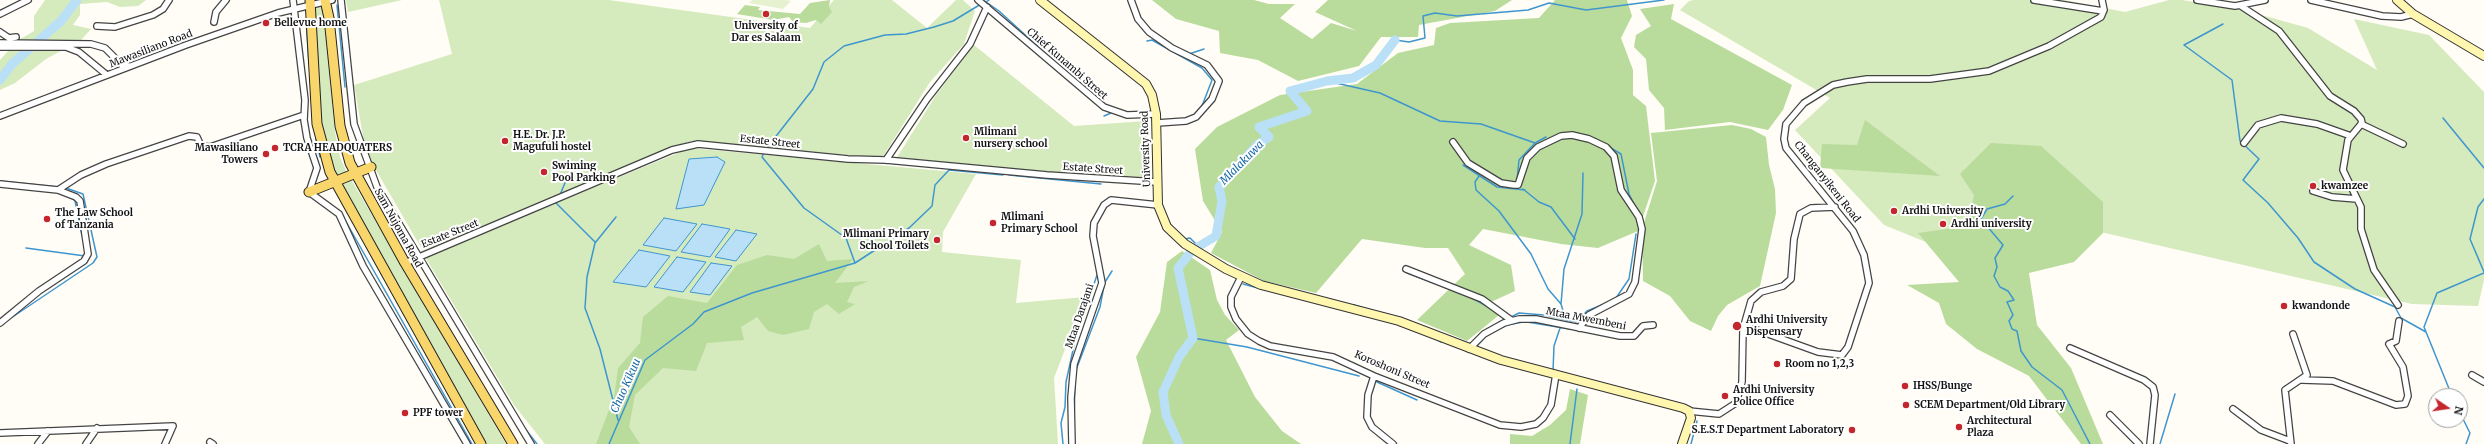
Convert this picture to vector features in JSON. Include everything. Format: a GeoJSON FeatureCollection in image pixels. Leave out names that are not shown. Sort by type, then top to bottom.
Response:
{"type":"FeatureCollection","features":[{"type":"Feature","properties":{"kind":"main road","name":"Sam Nujoma Road"},"geometry":{"type":"LineString","coordinates":[[327,1],[340,126],[350,163],[405,263],[513,444]]}},
{"type":"Feature","properties":{"kind":"main road"},"geometry":{"type":"LineString","coordinates":[[310,3],[319,137],[335,182],[481,444]]}},
{"type":"Feature","properties":{"kind":"main road"},"geometry":{"type":"LineString","coordinates":[[309,192],[371,167]]}},
{"type":"Feature","properties":{"kind":"street"},"geometry":{"type":"LineString","coordinates":[[0,14],[28,0]]}},
{"type":"Feature","properties":{"kind":"street"},"geometry":{"type":"LineString","coordinates":[[97,26],[115,26],[146,18],[163,9],[169,0]]}},
{"type":"Feature","properties":{"kind":"street"},"geometry":{"type":"LineString","coordinates":[[214,22],[216,12],[226,0]]}},
{"type":"Feature","properties":{"kind":"street"},"geometry":{"type":"LineString","coordinates":[[293,0],[301,62],[307,138],[317,168],[309,192],[339,214],[363,266],[467,444]]}},
{"type":"Feature","properties":{"kind":"street"},"geometry":{"type":"LineString","coordinates":[[341,0],[354,124],[371,167],[377,187],[531,444]]}},
{"type":"Feature","properties":{"kind":"street","name":"Chief Kunambi Street"},"geometry":{"type":"LineString","coordinates":[[978,0],[1104,107],[1127,115],[1156,114]]}},
{"type":"Feature","properties":{"kind":"street","name":"University Road"},"geometry":{"type":"LineString","coordinates":[[1040,0],[1142,80],[1152,95],[1157,123],[1158,205],[1167,227],[1185,244],[1202,255],[1241,277],[1278,290],[1392,318],[1470,349],[1689,411]]}},
{"type":"Feature","properties":{"kind":"street"},"geometry":{"type":"LineString","coordinates":[[1131,0],[1138,19],[1149,32],[1172,48],[1207,65],[1219,81],[1212,99],[1196,117],[1186,121],[1157,123]]}},
{"type":"Feature","properties":{"kind":"street"},"geometry":{"type":"LineString","coordinates":[[2034,0],[2042,3],[2103,11],[2102,0]]}},
{"type":"Feature","properties":{"kind":"street"},"geometry":{"type":"LineString","coordinates":[[2197,0],[2241,6],[2266,0]]}},
{"type":"Feature","properties":{"kind":"street"},"geometry":{"type":"LineString","coordinates":[[2311,0],[2382,16],[2401,17],[2413,14]]}},
{"type":"Feature","properties":{"kind":"street"},"geometry":{"type":"LineString","coordinates":[[2397,0],[2413,14],[2482,52]]}},
{"type":"Feature","properties":{"kind":"street","name":"Mawasiliano Road"},"geometry":{"type":"LineString","coordinates":[[0,116],[130,66],[310,3],[327,1]]}},
{"type":"Feature","properties":{"kind":"street"},"geometry":{"type":"LineString","coordinates":[[886,160],[927,99],[970,44],[986,6]]}},
{"type":"Feature","properties":{"kind":"street"},"geometry":{"type":"LineString","coordinates":[[2241,6],[2280,31],[2330,96],[2361,119],[2361,124],[2351,136],[2342,166],[2346,179],[2361,207],[2361,230],[2374,270],[2398,305]]}},
{"type":"Feature","properties":{"kind":"street","name":"Changanyikeni Road"},"geometry":{"type":"LineString","coordinates":[[1746,326],[1750,326],[1830,355],[1842,355],[1846,352],[1866,294],[1869,276],[1858,240],[1835,207],[1790,155],[1786,148],[1784,139],[1786,124],[1814,96],[1833,85],[1867,79],[1930,79],[1989,71],[2049,46],[2094,21],[2100,17],[2103,11]]}},
{"type":"Feature","properties":{"kind":"street"},"geometry":{"type":"LineString","coordinates":[[0,32],[9,38],[16,37]]}},
{"type":"Feature","properties":{"kind":"street"},"geometry":{"type":"LineString","coordinates":[[0,42],[91,44],[105,48],[122,65],[130,66]]}},
{"type":"Feature","properties":{"kind":"street"},"geometry":{"type":"LineString","coordinates":[[0,47],[66,47],[79,52],[107,75]]}},
{"type":"Feature","properties":{"kind":"street"},"geometry":{"type":"LineString","coordinates":[[58,190],[82,175],[106,164],[189,136],[197,137],[201,146],[210,147],[304,115]]}},
{"type":"Feature","properties":{"kind":"street"},"geometry":{"type":"LineString","coordinates":[[2244,143],[2258,125],[2281,118],[2317,124],[2351,136]]}},
{"type":"Feature","properties":{"kind":"street"},"geometry":{"type":"LineString","coordinates":[[2361,124],[2403,144]]}},
{"type":"Feature","properties":{"kind":"street"},"geometry":{"type":"LineString","coordinates":[[1453,142],[1468,163],[1501,183],[1514,185],[1518,185],[1527,158],[1538,147],[1561,136],[1572,135],[1589,139],[1606,147],[1614,156],[1621,190],[1639,217],[1642,229],[1635,282],[1629,294],[1589,315],[1579,328]]}},
{"type":"Feature","properties":{"kind":"street","name":"Estate Street"},"geometry":{"type":"LineString","coordinates":[[405,263],[685,146],[710,144],[848,159],[886,160],[1047,175],[1157,182]]}},
{"type":"Feature","properties":{"kind":"street"},"geometry":{"type":"LineString","coordinates":[[0,184],[69,192],[80,201],[87,257],[0,322]]}},
{"type":"Feature","properties":{"kind":"street"},"geometry":{"type":"LineString","coordinates":[[2313,191],[2324,196],[2357,199]]}},
{"type":"Feature","properties":{"kind":"street","name":"Mtaa Darajani"},"geometry":{"type":"LineString","coordinates":[[1072,444],[1071,398],[1074,364],[1102,283],[1093,236],[1094,223],[1104,205],[1112,200],[1158,205]]}},
{"type":"Feature","properties":{"kind":"street"},"geometry":{"type":"LineString","coordinates":[[1682,444],[1690,424],[1689,411],[1719,414],[1736,403],[1740,393],[1743,329],[1746,326],[1748,308],[1754,296],[1761,292],[1783,286],[1791,279],[1794,239],[1800,214],[1810,208],[1835,207]]}},
{"type":"Feature","properties":{"kind":"street"},"geometry":{"type":"LineString","coordinates":[[1406,269],[1471,294],[1511,320],[1484,334],[1470,349]]}},
{"type":"Feature","properties":{"kind":"street","name":"Koroshoni Street"},"geometry":{"type":"LineString","coordinates":[[1241,277],[1232,297],[1231,307],[1236,319],[1248,334],[1270,346],[1333,357],[1374,376],[1488,421],[1508,427],[1522,427],[1536,424],[1543,418],[1550,405],[1556,374]]}},
{"type":"Feature","properties":{"kind":"street","name":"Mtaa Mwembeni"},"geometry":{"type":"LineString","coordinates":[[1511,320],[1532,319],[1602,334],[1630,337],[1637,334],[1644,326],[1653,325]]}},
{"type":"Feature","properties":{"kind":"street"},"geometry":{"type":"LineString","coordinates":[[2302,380],[2333,381],[2396,406],[2405,404],[2408,396],[2403,367],[2389,344],[2396,340],[2398,321]]}},
{"type":"Feature","properties":{"kind":"street"},"geometry":{"type":"LineString","coordinates":[[2233,409],[2257,427],[2290,442],[2285,390],[2288,386],[2302,380],[2307,376],[2293,334]]}},
{"type":"Feature","properties":{"kind":"street"},"geometry":{"type":"LineString","coordinates":[[2070,348],[2144,380],[2153,387],[2155,395],[2150,444]]}},
{"type":"Feature","properties":{"kind":"street"},"geometry":{"type":"LineString","coordinates":[[1374,376],[1368,395],[1367,417],[1377,432],[1393,444]]}},
{"type":"Feature","properties":{"kind":"street"},"geometry":{"type":"LineString","coordinates":[[2472,376],[2484,382]]}},
{"type":"Feature","properties":{"kind":"street"},"geometry":{"type":"LineString","coordinates":[[2110,416],[2139,444]]}},
{"type":"Feature","properties":{"kind":"street"},"geometry":{"type":"LineString","coordinates":[[0,433],[164,425],[173,426],[165,444]]}},
{"type":"Feature","properties":{"kind":"street"},"geometry":{"type":"LineString","coordinates":[[86,444],[96,428]]}},
{"type":"Feature","properties":{"kind":"street"},"geometry":{"type":"LineString","coordinates":[[38,444],[48,431]]}},
{"type":"Feature","properties":{"kind":"green space"},"geometry":{"type":"Polygon","coordinates":[[[45,0],[146,0],[138,6],[120,7],[107,2],[80,4],[80,15],[73,25],[91,29],[81,40],[46,59],[15,83],[0,90],[0,60],[17,41],[34,31],[34,16],[45,0]]]}},
{"type":"Feature","properties":{"kind":"green space"},"geometry":{"type":"Polygon","coordinates":[[[346,0],[402,0],[348,12],[346,0]]]}},
{"type":"Feature","properties":{"kind":"green space"},"geometry":{"type":"Polygon","coordinates":[[[439,0],[609,0],[810,28],[834,0],[892,0],[927,28],[956,0],[963,0],[975,11],[964,44],[930,82],[882,158],[691,141],[423,251],[366,153],[354,85],[452,54],[439,0]]]}},
{"type":"Feature","properties":{"kind":"green space"},"geometry":{"type":"Polygon","coordinates":[[[752,0],[791,1],[783,9],[749,3],[752,0]]]}},
{"type":"Feature","properties":{"kind":"green space"},"geometry":{"type":"Polygon","coordinates":[[[830,0],[829,7],[832,12],[821,24],[816,20],[806,23],[793,22],[789,17],[773,20],[737,14],[745,5],[760,7],[758,10],[800,14],[810,3],[830,0]]]}},
{"type":"Feature","properties":{"kind":"green space"},"geometry":{"type":"Polygon","coordinates":[[[1152,0],[1254,0],[1269,4],[1295,4],[1280,18],[1312,39],[1331,23],[1357,31],[1315,12],[1328,0],[1512,0],[1495,11],[1419,25],[1418,37],[1381,37],[1359,66],[1298,81],[1258,60],[1220,53],[1219,31],[1176,19],[1152,0]]]}},
{"type":"Feature","properties":{"kind":"green space"},"geometry":{"type":"Polygon","coordinates":[[[1555,0],[1627,0],[1632,16],[1621,38],[1633,70],[1633,95],[1646,106],[1655,181],[1638,231],[1598,248],[1561,244],[1483,229],[1469,245],[1511,265],[1515,291],[1491,302],[1499,315],[1467,341],[1417,320],[1465,274],[1448,248],[1425,248],[1362,239],[1316,293],[1264,281],[1211,253],[1222,232],[1203,201],[1195,149],[1217,127],[1280,95],[1357,84],[1398,53],[1434,45],[1436,28],[1450,23],[1539,18],[1555,0]]]}},
{"type":"Feature","properties":{"kind":"green space"},"geometry":{"type":"Polygon","coordinates":[[[2064,0],[2125,12],[2169,0],[2182,0],[2240,9],[2308,28],[2377,70],[2354,19],[2429,35],[2484,92],[2484,280],[2478,306],[2412,304],[2027,215],[1948,251],[1884,225],[1795,130],[1830,98],[1680,10],[1689,1],[2064,0]]]}},
{"type":"Feature","properties":{"kind":"green space"},"geometry":{"type":"Polygon","coordinates":[[[1674,4],[1671,19],[1792,85],[1783,110],[1768,130],[1730,122],[1665,130],[1664,108],[1649,90],[1646,59],[1634,47],[1636,35],[1651,26],[1640,9],[1674,4]]]}},
{"type":"Feature","properties":{"kind":"green space"},"geometry":{"type":"Polygon","coordinates":[[[318,7],[323,7],[335,132],[340,157],[347,173],[337,178],[323,133],[313,10],[318,7]]]}},
{"type":"Feature","properties":{"kind":"green space"},"geometry":{"type":"Polygon","coordinates":[[[974,45],[1074,126],[1146,121],[1149,181],[896,159],[936,95],[974,45]]]}},
{"type":"Feature","properties":{"kind":"green space"},"geometry":{"type":"Polygon","coordinates":[[[1865,120],[1940,176],[1820,168],[1822,144],[1857,145],[1865,120]]]}},
{"type":"Feature","properties":{"kind":"green space"},"geometry":{"type":"Polygon","coordinates":[[[1732,125],[1751,129],[1766,137],[1769,165],[1775,189],[1776,213],[1760,286],[1727,305],[1718,316],[1711,331],[1690,321],[1670,296],[1643,281],[1642,229],[1657,181],[1651,133],[1732,125]]]}},
{"type":"Feature","properties":{"kind":"green space"},"geometry":{"type":"Polygon","coordinates":[[[1991,143],[2041,146],[2103,202],[2103,233],[2074,262],[2029,273],[2037,325],[2071,368],[2103,444],[2081,444],[2029,376],[1977,349],[1946,324],[1939,303],[1907,285],[1959,282],[1918,233],[1967,226],[1974,195],[1960,174],[1991,143]]]}},
{"type":"Feature","properties":{"kind":"green space"},"geometry":{"type":"Polygon","coordinates":[[[690,148],[976,174],[943,232],[942,252],[1021,260],[1016,303],[1085,297],[1054,378],[1058,444],[545,444],[514,405],[425,257],[690,148]]]}},
{"type":"Feature","properties":{"kind":"green space"},"geometry":{"type":"Polygon","coordinates":[[[342,179],[352,181],[506,444],[486,444],[378,261],[340,187],[342,179]]]}},
{"type":"Feature","properties":{"kind":"green space"},"geometry":{"type":"Polygon","coordinates":[[[819,244],[827,261],[853,259],[835,283],[869,281],[854,287],[847,302],[855,304],[839,314],[827,304],[814,312],[809,329],[783,335],[768,331],[757,317],[741,327],[744,340],[707,343],[696,371],[663,368],[635,395],[629,427],[640,444],[596,444],[614,397],[618,368],[640,343],[643,317],[668,296],[707,303],[737,265],[767,255],[794,259],[819,244]]]}},
{"type":"Feature","properties":{"kind":"green space"},"geometry":{"type":"Polygon","coordinates":[[[1182,251],[1210,270],[1217,300],[1225,315],[1239,330],[1226,340],[1255,397],[1282,431],[1301,444],[1142,444],[1151,411],[1136,357],[1160,312],[1167,262],[1182,251]]]}},
{"type":"Feature","properties":{"kind":"green space"},"geometry":{"type":"Polygon","coordinates":[[[1570,389],[1588,395],[1580,444],[1510,444],[1510,434],[1532,436],[1550,425],[1566,410],[1570,389]]]}},
{"type":"Feature","properties":{"kind":"water"},"geometry":{"type":"Polygon","coordinates":[[[717,157],[725,162],[704,205],[676,209],[689,159],[717,157]]]}},
{"type":"Feature","properties":{"kind":"water"},"geometry":{"type":"Polygon","coordinates":[[[664,218],[697,224],[676,251],[643,245],[664,218]]]}},
{"type":"Feature","properties":{"kind":"water"},"geometry":{"type":"Polygon","coordinates":[[[702,224],[730,229],[710,257],[681,252],[702,224]]]}},
{"type":"Feature","properties":{"kind":"water"},"geometry":{"type":"Polygon","coordinates":[[[736,230],[757,234],[736,261],[715,257],[736,230]]]}},
{"type":"Feature","properties":{"kind":"water"},"geometry":{"type":"Polygon","coordinates":[[[639,250],[670,256],[646,287],[613,282],[639,250]]]}},
{"type":"Feature","properties":{"kind":"water"},"geometry":{"type":"Polygon","coordinates":[[[677,257],[706,262],[683,292],[654,287],[677,257]]]}},
{"type":"Feature","properties":{"kind":"water"},"geometry":{"type":"Polygon","coordinates":[[[711,263],[732,266],[710,295],[690,292],[711,263]]]}},
{"type":"Feature","properties":{"kind":"waterway"},"geometry":{"type":"LineString","coordinates":[[0,80],[12,64],[61,21],[77,0]]}},
{"type":"Feature","properties":{"kind":"waterway"},"geometry":{"type":"LineString","coordinates":[[983,0],[999,11],[1056,63]]}},
{"type":"Feature","properties":{"kind":"waterway"},"geometry":{"type":"LineString","coordinates":[[1395,40],[1409,42],[1425,38],[1423,16],[1435,13],[1457,16],[1528,10],[1549,3],[1586,10],[1664,0]]}},
{"type":"Feature","properties":{"kind":"waterway"},"geometry":{"type":"LineString","coordinates":[[766,149],[813,89],[824,62],[844,46],[885,35],[906,34],[934,27],[953,21],[981,4]]}},
{"type":"Feature","properties":{"kind":"waterway"},"geometry":{"type":"LineString","coordinates":[[337,5],[345,87]]}},
{"type":"Feature","properties":{"kind":"waterway"},"geometry":{"type":"LineString","coordinates":[[306,19],[309,64]]}},
{"type":"Feature","properties":{"kind":"waterway"},"geometry":{"type":"LineString","coordinates":[[2223,24],[2184,45],[2232,80],[2240,141],[2259,159],[2243,180],[2268,203],[2298,238],[2314,262],[2355,289],[2395,307],[2401,318],[2426,332]]}},
{"type":"Feature","properties":{"kind":"waterway"},"geometry":{"type":"LineString","coordinates":[[1147,41],[1152,40],[1202,68],[1212,80],[1202,106]]}},
{"type":"Feature","properties":{"kind":"waterway","name":"Mlalakuwa"},"geometry":{"type":"LineString","coordinates":[[1196,248],[1216,236],[1222,201],[1219,187],[1257,145],[1269,137],[1259,127],[1307,111],[1290,91],[1327,81],[1353,78],[1376,65],[1395,40]]}},
{"type":"Feature","properties":{"kind":"waterway"},"geometry":{"type":"LineString","coordinates":[[1189,54],[1204,49]]}},
{"type":"Feature","properties":{"kind":"waterway"},"geometry":{"type":"LineString","coordinates":[[1327,81],[1380,93],[1440,121],[1481,124],[1535,143]]}},
{"type":"Feature","properties":{"kind":"waterway"},"geometry":{"type":"LineString","coordinates":[[1104,116],[1111,113]]}},
{"type":"Feature","properties":{"kind":"waterway"},"geometry":{"type":"LineString","coordinates":[[2443,118],[2484,168]]}},
{"type":"Feature","properties":{"kind":"waterway"},"geometry":{"type":"LineString","coordinates":[[1535,143],[1546,137]]}},
{"type":"Feature","properties":{"kind":"waterway"},"geometry":{"type":"LineString","coordinates":[[1594,138],[1621,154],[1629,194],[1635,206]]}},
{"type":"Feature","properties":{"kind":"waterway"},"geometry":{"type":"LineString","coordinates":[[316,139],[320,157]]}},
{"type":"Feature","properties":{"kind":"waterway"},"geometry":{"type":"LineString","coordinates":[[1517,180],[1519,160],[1535,143]]}},
{"type":"Feature","properties":{"kind":"waterway"},"geometry":{"type":"LineString","coordinates":[[764,153],[762,157],[804,208],[846,238],[855,263]]}},
{"type":"Feature","properties":{"kind":"waterway"},"geometry":{"type":"LineString","coordinates":[[1463,165],[1497,187],[1524,190]]}},
{"type":"Feature","properties":{"kind":"waterway"},"geometry":{"type":"LineString","coordinates":[[855,263],[909,228],[932,206],[935,185],[949,170],[1003,175]]}},
{"type":"Feature","properties":{"kind":"waterway"},"geometry":{"type":"LineString","coordinates":[[1574,238],[1582,214],[1583,173]]}},
{"type":"Feature","properties":{"kind":"waterway"},"geometry":{"type":"LineString","coordinates":[[1009,175],[1101,184]]}},
{"type":"Feature","properties":{"kind":"waterway"},"geometry":{"type":"LineString","coordinates":[[1479,176],[1475,182],[1476,190],[1499,211],[1531,254],[1548,289],[1561,304]]}},
{"type":"Feature","properties":{"kind":"waterway"},"geometry":{"type":"LineString","coordinates":[[560,195],[567,178]]}},
{"type":"Feature","properties":{"kind":"waterway"},"geometry":{"type":"LineString","coordinates":[[0,181],[58,187]]}},
{"type":"Feature","properties":{"kind":"waterway"},"geometry":{"type":"LineString","coordinates":[[1493,182],[1500,185]]}},
{"type":"Feature","properties":{"kind":"waterway"},"geometry":{"type":"LineString","coordinates":[[5,322],[93,263],[97,257],[83,194],[66,188]]}},
{"type":"Feature","properties":{"kind":"waterway"},"geometry":{"type":"LineString","coordinates":[[1524,190],[1539,202],[1551,207],[1574,238]]}},
{"type":"Feature","properties":{"kind":"waterway"},"geometry":{"type":"LineString","coordinates":[[2013,196],[2005,204],[1987,209],[1981,219],[2003,245],[1995,258],[1997,267],[1994,276],[2000,287],[2008,291],[2014,300],[2007,302],[2013,315],[2009,321],[2012,329],[2017,331],[2021,351],[2032,367],[2062,390],[2090,444]]}},
{"type":"Feature","properties":{"kind":"waterway"},"geometry":{"type":"LineString","coordinates":[[71,197],[75,201],[82,235]]}},
{"type":"Feature","properties":{"kind":"waterway"},"geometry":{"type":"LineString","coordinates":[[2484,199],[2478,207],[2470,239],[2484,272]]}},
{"type":"Feature","properties":{"kind":"waterway"},"geometry":{"type":"LineString","coordinates":[[555,202],[595,242]]}},
{"type":"Feature","properties":{"kind":"waterway"},"geometry":{"type":"LineString","coordinates":[[341,213],[472,444]]}},
{"type":"Feature","properties":{"kind":"waterway"},"geometry":{"type":"LineString","coordinates":[[616,217],[595,243],[587,277],[585,308],[600,349],[618,420]]}},
{"type":"Feature","properties":{"kind":"waterway"},"geometry":{"type":"LineString","coordinates":[[1616,298],[1629,279],[1636,234]]}},
{"type":"Feature","properties":{"kind":"waterway"},"geometry":{"type":"LineString","coordinates":[[1185,239],[1190,238],[1202,250]]}},
{"type":"Feature","properties":{"kind":"waterway"},"geometry":{"type":"LineString","coordinates":[[1561,304],[1564,269],[1574,238]]}},
{"type":"Feature","properties":{"kind":"waterway"},"geometry":{"type":"LineString","coordinates":[[26,248],[85,256]]}},
{"type":"Feature","properties":{"kind":"waterway"},"geometry":{"type":"LineString","coordinates":[[1179,444],[1166,415],[1163,392],[1179,357],[1193,338],[1178,268],[1190,253]]}},
{"type":"Feature","properties":{"kind":"waterway","name":"Chuo Kikuu"},"geometry":{"type":"LineString","coordinates":[[609,444],[645,360],[693,324],[704,312],[752,293],[855,263]]}},
{"type":"Feature","properties":{"kind":"waterway"},"geometry":{"type":"LineString","coordinates":[[1105,282],[1112,271]]}},
{"type":"Feature","properties":{"kind":"waterway"},"geometry":{"type":"LineString","coordinates":[[1407,273],[1450,289]]}},
{"type":"Feature","properties":{"kind":"waterway"},"geometry":{"type":"LineString","coordinates":[[2449,388],[2424,327],[2437,293],[2484,273]]}},
{"type":"Feature","properties":{"kind":"waterway"},"geometry":{"type":"LineString","coordinates":[[1063,444],[1061,423],[1065,407],[1066,382],[1075,341],[1097,275]]}},
{"type":"Feature","properties":{"kind":"waterway"},"geometry":{"type":"LineString","coordinates":[[1243,284],[1258,288]]}},
{"type":"Feature","properties":{"kind":"waterway"},"geometry":{"type":"LineString","coordinates":[[1076,370],[1100,307],[1104,286]]}},
{"type":"Feature","properties":{"kind":"waterway"},"geometry":{"type":"LineString","coordinates":[[1472,298],[1492,309]]}},
{"type":"Feature","properties":{"kind":"waterway"},"geometry":{"type":"LineString","coordinates":[[1566,320],[1576,322],[1587,311],[1609,302]]}},
{"type":"Feature","properties":{"kind":"waterway"},"geometry":{"type":"LineString","coordinates":[[1561,304],[1566,320]]}},
{"type":"Feature","properties":{"kind":"waterway"},"geometry":{"type":"LineString","coordinates":[[1354,305],[1371,310]]}},
{"type":"Feature","properties":{"kind":"waterway"},"geometry":{"type":"LineString","coordinates":[[1511,317],[1519,313],[1544,315],[1566,320]]}},
{"type":"Feature","properties":{"kind":"waterway"},"geometry":{"type":"LineString","coordinates":[[1491,327],[1505,319],[1499,315]]}},
{"type":"Feature","properties":{"kind":"waterway"},"geometry":{"type":"LineString","coordinates":[[1491,333],[1507,325],[1523,322]]}},
{"type":"Feature","properties":{"kind":"waterway"},"geometry":{"type":"LineString","coordinates":[[1527,322],[1570,329]]}},
{"type":"Feature","properties":{"kind":"waterway"},"geometry":{"type":"LineString","coordinates":[[1553,371],[1554,346],[1560,328]]}},
{"type":"Feature","properties":{"kind":"waterway"},"geometry":{"type":"LineString","coordinates":[[1476,347],[1486,336]]}},
{"type":"Feature","properties":{"kind":"waterway"},"geometry":{"type":"LineString","coordinates":[[1193,338],[1247,347],[1359,376]]}},
{"type":"Feature","properties":{"kind":"waterway"},"geometry":{"type":"LineString","coordinates":[[1436,339],[1441,342]]}},
{"type":"Feature","properties":{"kind":"waterway"},"geometry":{"type":"LineString","coordinates":[[1377,382],[1417,400]]}},
{"type":"Feature","properties":{"kind":"waterway"},"geometry":{"type":"LineString","coordinates":[[1074,421],[1075,383]]}},
{"type":"Feature","properties":{"kind":"waterway"},"geometry":{"type":"LineString","coordinates":[[1570,444],[1577,389]]}},
{"type":"Feature","properties":{"kind":"waterway"},"geometry":{"type":"LineString","coordinates":[[2160,444],[2175,394]]}},
{"type":"Feature","properties":{"kind":"waterway"},"geometry":{"type":"LineString","coordinates":[[1691,444],[1697,421]]}},
{"type":"Feature","properties":{"kind":"waterway"},"geometry":{"type":"LineString","coordinates":[[523,426],[537,444]]}},
{"type":"Feature","properties":{"kind":"waterway"},"geometry":{"type":"LineString","coordinates":[[2466,444],[2470,433],[2468,428]]}},
{"type":"Feature","properties":{"kind":"place","name":"University of Dar es Salaam"},"geometry":{"type":"Point","coordinates":[766,14]}},
{"type":"Feature","properties":{"kind":"place","name":"Bellevue home"},"geometry":{"type":"Point","coordinates":[266,23]}},
{"type":"Feature","properties":{"kind":"place","name":"Mlimani nursery school"},"geometry":{"type":"Point","coordinates":[966,138]}},
{"type":"Feature","properties":{"kind":"place","name":"H.E. Dr. J.P. Magufuli hostel"},"geometry":{"type":"Point","coordinates":[505,141]}},
{"type":"Feature","properties":{"kind":"place","name":"TCRA HEADQUATERS"},"geometry":{"type":"Point","coordinates":[275,148]}},
{"type":"Feature","properties":{"kind":"place","name":"Mawasiliano Towers"},"geometry":{"type":"Point","coordinates":[266,154]}},
{"type":"Feature","properties":{"kind":"place","name":"Swiming Pool Parking"},"geometry":{"type":"Point","coordinates":[544,172]}},
{"type":"Feature","properties":{"kind":"place","name":"kwamzee"},"geometry":{"type":"Point","coordinates":[2313,186]}},
{"type":"Feature","properties":{"kind":"place","name":"Ardhi University"},"geometry":{"type":"Point","coordinates":[1894,211]}},
{"type":"Feature","properties":{"kind":"place","name":"The Law School of Tanzania"},"geometry":{"type":"Point","coordinates":[47,219]}},
{"type":"Feature","properties":{"kind":"place","name":"Mlimani Primary School"},"geometry":{"type":"Point","coordinates":[993,223]}},
{"type":"Feature","properties":{"kind":"place","name":"Ardhi university"},"geometry":{"type":"Point","coordinates":[1943,224]}},
{"type":"Feature","properties":{"kind":"place","name":"Mlimani Primary School Toilets"},"geometry":{"type":"Point","coordinates":[937,240]}},
{"type":"Feature","properties":{"kind":"place","name":"kwandonde"},"geometry":{"type":"Point","coordinates":[2284,306]}},
{"type":"Feature","properties":{"kind":"place","name":"Ardhi University Dispensary"},"geometry":{"type":"Point","coordinates":[1737,326]}},
{"type":"Feature","properties":{"kind":"place","name":"Room no 1,2,3"},"geometry":{"type":"Point","coordinates":[1777,364]}},
{"type":"Feature","properties":{"kind":"place","name":"IHSS/Bunge"},"geometry":{"type":"Point","coordinates":[1905,386]}},
{"type":"Feature","properties":{"kind":"place","name":"Ardhi University Police Office"},"geometry":{"type":"Point","coordinates":[1725,396]}},
{"type":"Feature","properties":{"kind":"place","name":"SCEM Department/Old Library"},"geometry":{"type":"Point","coordinates":[1906,405]}},
{"type":"Feature","properties":{"kind":"place","name":"PPF tower"},"geometry":{"type":"Point","coordinates":[405,413]}},
{"type":"Feature","properties":{"kind":"place","name":"Architectural Plaza"},"geometry":{"type":"Point","coordinates":[1959,427]}},
{"type":"Feature","properties":{"kind":"place","name":"S.E.S.T Department Laboratory"},"geometry":{"type":"Point","coordinates":[1852,430]}}]}
